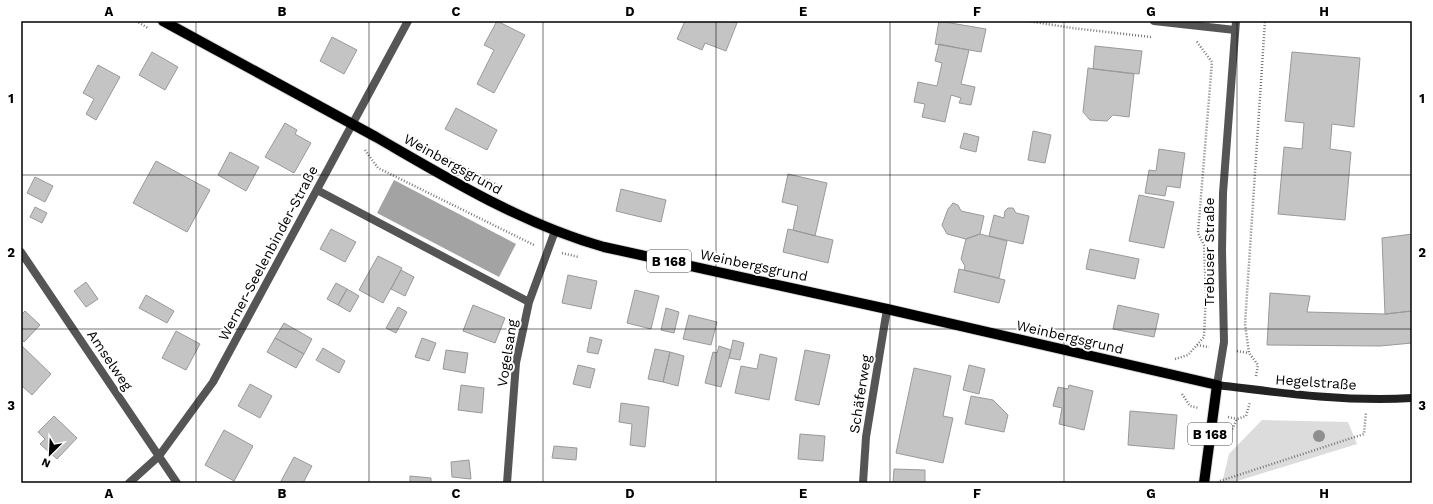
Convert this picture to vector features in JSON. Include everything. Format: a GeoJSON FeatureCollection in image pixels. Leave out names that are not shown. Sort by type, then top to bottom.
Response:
{"type":"FeatureCollection","features":[{"type":"Feature","properties":{"kind":"main road","name":"Weinbergsgrund"},"geometry":{"type":"LineString","coordinates":[[164,21],[353,124],[453,181],[524,218],[583,242],[887,309],[1217,385]]}},
{"type":"Feature","properties":{"kind":"main road","name":"Hegelstraße"},"geometry":{"type":"LineString","coordinates":[[1217,385],[1275,392],[1367,398],[1412,398]]}},
{"type":"Feature","properties":{"kind":"main road","name":"Trebuser Straße"},"geometry":{"type":"LineString","coordinates":[[1204,483],[1217,385]]}},
{"type":"Feature","properties":{"kind":"street","name":"Werner-Seelenbinder-Straße"},"geometry":{"type":"LineString","coordinates":[[129,483],[159,456],[213,382],[408,21]]}},
{"type":"Feature","properties":{"kind":"street"},"geometry":{"type":"LineString","coordinates":[[1154,21],[1235,30]]}},
{"type":"Feature","properties":{"kind":"street","name":"Trebuser Straße"},"geometry":{"type":"LineString","coordinates":[[1217,385],[1224,342],[1222,250],[1223,193],[1236,21]]}},
{"type":"Feature","properties":{"kind":"street"},"geometry":{"type":"LineString","coordinates":[[317,190],[529,302]]}},
{"type":"Feature","properties":{"kind":"street","name":"Vogelsang"},"geometry":{"type":"LineString","coordinates":[[507,483],[516,363],[529,302],[555,231]]}},
{"type":"Feature","properties":{"kind":"street","name":"Amselweg"},"geometry":{"type":"LineString","coordinates":[[21,252],[177,483]]}},
{"type":"Feature","properties":{"kind":"street","name":"Schäferweg"},"geometry":{"type":"LineString","coordinates":[[863,483],[866,437],[887,309]]}},
{"type":"Feature","properties":{"kind":"path"},"geometry":{"type":"LineString","coordinates":[[1028,21],[1066,27],[1158,37]]}},
{"type":"Feature","properties":{"kind":"path"},"geometry":{"type":"LineString","coordinates":[[1258,365],[1249,353],[1245,324],[1265,21]]}},
{"type":"Feature","properties":{"kind":"path"},"geometry":{"type":"LineString","coordinates":[[1170,359],[1176,359],[1188,354],[1204,337],[1206,293],[1204,245],[1198,233],[1212,62],[1198,42],[1190,41]]}},
{"type":"Feature","properties":{"kind":"path"},"geometry":{"type":"LineString","coordinates":[[442,155],[504,189]]}},
{"type":"Feature","properties":{"kind":"path"},"geometry":{"type":"LineString","coordinates":[[1220,475],[1220,482],[1364,434],[1367,398]]}},
{"type":"Feature","properties":{"kind":"path"},"geometry":{"type":"LineString","coordinates":[[1226,442],[1237,419],[1246,416]]}},
{"type":"Feature","properties":{"kind":"shaded area"},"geometry":{"type":"Polygon","coordinates":[[[394,180],[516,244],[499,277],[377,213],[394,180]]]}},
{"type":"Feature","properties":{"kind":"shaded area"},"geometry":{"type":"Polygon","coordinates":[[[1262,420],[1348,422],[1357,444],[1231,483],[1222,483],[1229,454],[1262,420]]]}},
{"type":"Feature","properties":{"kind":"building"},"geometry":{"type":"Polygon","coordinates":[[[497,21],[525,35],[494,93],[477,84],[494,50],[484,45],[497,21]]]}},
{"type":"Feature","properties":{"kind":"building"},"geometry":{"type":"Polygon","coordinates":[[[685,21],[732,21],[737,23],[726,51],[705,43],[702,50],[677,39],[685,21]]]}},
{"type":"Feature","properties":{"kind":"building"},"geometry":{"type":"Polygon","coordinates":[[[939,21],[986,29],[981,52],[935,44],[939,21]]]}},
{"type":"Feature","properties":{"kind":"building"},"geometry":{"type":"Polygon","coordinates":[[[332,37],[357,50],[344,74],[320,61],[332,37]]]}},
{"type":"Feature","properties":{"kind":"building"},"geometry":{"type":"Polygon","coordinates":[[[939,44],[969,50],[961,84],[975,87],[971,105],[959,103],[961,98],[951,95],[945,122],[922,117],[925,104],[914,102],[918,82],[937,86],[942,63],[935,61],[939,44]]]}},
{"type":"Feature","properties":{"kind":"building"},"geometry":{"type":"Polygon","coordinates":[[[1095,46],[1142,51],[1139,74],[1093,69],[1095,46]]]}},
{"type":"Feature","properties":{"kind":"building"},"geometry":{"type":"Polygon","coordinates":[[[152,52],[178,67],[165,90],[139,75],[152,52]]]}},
{"type":"Feature","properties":{"kind":"building"},"geometry":{"type":"Polygon","coordinates":[[[1292,52],[1360,58],[1354,127],[1332,124],[1330,149],[1351,152],[1345,220],[1278,214],[1284,147],[1302,149],[1304,123],[1285,121],[1292,52]]]}},
{"type":"Feature","properties":{"kind":"building"},"geometry":{"type":"Polygon","coordinates":[[[98,65],[120,77],[96,120],[86,114],[94,99],[83,93],[98,65]]]}},
{"type":"Feature","properties":{"kind":"building"},"geometry":{"type":"Polygon","coordinates":[[[1088,68],[1134,74],[1129,117],[1113,115],[1107,121],[1090,120],[1083,112],[1088,68]]]}},
{"type":"Feature","properties":{"kind":"building"},"geometry":{"type":"Polygon","coordinates":[[[456,108],[497,130],[487,150],[445,129],[456,108]]]}},
{"type":"Feature","properties":{"kind":"building"},"geometry":{"type":"Polygon","coordinates":[[[285,123],[297,130],[295,134],[311,143],[294,173],[265,157],[285,123]]]}},
{"type":"Feature","properties":{"kind":"building"},"geometry":{"type":"Polygon","coordinates":[[[1033,131],[1051,135],[1045,163],[1028,160],[1033,131]]]}},
{"type":"Feature","properties":{"kind":"building"},"geometry":{"type":"Polygon","coordinates":[[[964,133],[979,137],[976,152],[960,148],[964,133]]]}},
{"type":"Feature","properties":{"kind":"building"},"geometry":{"type":"Polygon","coordinates":[[[1159,149],[1185,153],[1180,188],[1167,186],[1165,196],[1145,193],[1149,170],[1156,171],[1159,149]]]}},
{"type":"Feature","properties":{"kind":"building"},"geometry":{"type":"Polygon","coordinates":[[[230,152],[259,167],[246,191],[218,175],[230,152]]]}},
{"type":"Feature","properties":{"kind":"building"},"geometry":{"type":"Polygon","coordinates":[[[156,161],[210,190],[187,232],[133,203],[156,161]]]}},
{"type":"Feature","properties":{"kind":"building"},"geometry":{"type":"Polygon","coordinates":[[[788,174],[827,183],[815,236],[793,230],[798,206],[782,202],[788,174]]]}},
{"type":"Feature","properties":{"kind":"building"},"geometry":{"type":"Polygon","coordinates":[[[35,177],[53,186],[45,202],[27,193],[35,177]]]}},
{"type":"Feature","properties":{"kind":"building"},"geometry":{"type":"Polygon","coordinates":[[[621,189],[666,200],[661,222],[616,211],[621,189]]]}},
{"type":"Feature","properties":{"kind":"building"},"geometry":{"type":"Polygon","coordinates":[[[1139,195],[1174,202],[1164,248],[1129,241],[1139,195]]]}},
{"type":"Feature","properties":{"kind":"building"},"geometry":{"type":"Polygon","coordinates":[[[953,203],[958,205],[961,211],[984,216],[980,234],[966,239],[947,234],[942,225],[948,209],[953,203]]]}},
{"type":"Feature","properties":{"kind":"building"},"geometry":{"type":"Polygon","coordinates":[[[35,207],[47,213],[42,223],[30,217],[35,207]]]}},
{"type":"Feature","properties":{"kind":"building"},"geometry":{"type":"Polygon","coordinates":[[[1008,208],[1013,208],[1016,213],[1029,216],[1023,244],[989,236],[994,215],[1004,218],[1005,211],[1008,208]]]}},
{"type":"Feature","properties":{"kind":"building"},"geometry":{"type":"Polygon","coordinates":[[[331,229],[356,242],[345,262],[320,249],[331,229]]]}},
{"type":"Feature","properties":{"kind":"building"},"geometry":{"type":"Polygon","coordinates":[[[788,229],[833,240],[828,263],[783,252],[788,229]]]}},
{"type":"Feature","properties":{"kind":"building"},"geometry":{"type":"Polygon","coordinates":[[[980,234],[1007,241],[999,278],[964,270],[965,266],[961,259],[966,239],[980,234]]]}},
{"type":"Feature","properties":{"kind":"building"},"geometry":{"type":"Polygon","coordinates":[[[1412,234],[1412,311],[1385,314],[1382,238],[1412,234]]]}},
{"type":"Feature","properties":{"kind":"building"},"geometry":{"type":"Polygon","coordinates":[[[1090,249],[1139,259],[1135,279],[1086,269],[1090,249]]]}},
{"type":"Feature","properties":{"kind":"building"},"geometry":{"type":"Polygon","coordinates":[[[378,256],[402,268],[383,303],[359,290],[378,256]]]}},
{"type":"Feature","properties":{"kind":"building"},"geometry":{"type":"Polygon","coordinates":[[[959,269],[1005,280],[999,303],[954,292],[959,269]]]}},
{"type":"Feature","properties":{"kind":"building"},"geometry":{"type":"Polygon","coordinates":[[[401,270],[414,277],[405,296],[391,289],[401,270]]]}},
{"type":"Feature","properties":{"kind":"building"},"geometry":{"type":"Polygon","coordinates":[[[568,275],[597,281],[591,309],[562,303],[568,275]]]}},
{"type":"Feature","properties":{"kind":"building"},"geometry":{"type":"Polygon","coordinates":[[[86,282],[98,299],[86,307],[74,291],[86,282]]]}},
{"type":"Feature","properties":{"kind":"building"},"geometry":{"type":"Polygon","coordinates":[[[336,283],[347,289],[338,305],[327,299],[336,283]]]}},
{"type":"Feature","properties":{"kind":"building"},"geometry":{"type":"Polygon","coordinates":[[[347,289],[359,296],[350,312],[338,305],[347,289]]]}},
{"type":"Feature","properties":{"kind":"building"},"geometry":{"type":"Polygon","coordinates":[[[635,290],[659,296],[651,329],[627,323],[635,290]]]}},
{"type":"Feature","properties":{"kind":"building"},"geometry":{"type":"Polygon","coordinates":[[[1270,293],[1310,296],[1307,312],[1385,314],[1412,311],[1412,343],[1380,346],[1267,345],[1270,293]]]}},
{"type":"Feature","properties":{"kind":"building"},"geometry":{"type":"Polygon","coordinates":[[[146,295],[174,311],[167,323],[139,308],[146,295]]]}},
{"type":"Feature","properties":{"kind":"building"},"geometry":{"type":"Polygon","coordinates":[[[473,305],[505,318],[495,343],[463,331],[473,305]]]}},
{"type":"Feature","properties":{"kind":"building"},"geometry":{"type":"Polygon","coordinates":[[[1118,305],[1159,314],[1154,337],[1113,329],[1118,305]]]}},
{"type":"Feature","properties":{"kind":"building"},"geometry":{"type":"Polygon","coordinates":[[[398,307],[407,312],[396,333],[386,328],[398,307]]]}},
{"type":"Feature","properties":{"kind":"building"},"geometry":{"type":"Polygon","coordinates":[[[666,308],[679,312],[674,333],[661,330],[666,308]]]}},
{"type":"Feature","properties":{"kind":"building"},"geometry":{"type":"Polygon","coordinates":[[[25,311],[40,325],[24,342],[21,339],[21,315],[25,311]]]}},
{"type":"Feature","properties":{"kind":"building"},"geometry":{"type":"Polygon","coordinates":[[[689,315],[717,322],[711,345],[683,339],[689,315]]]}},
{"type":"Feature","properties":{"kind":"building"},"geometry":{"type":"Polygon","coordinates":[[[284,323],[312,339],[304,354],[275,338],[284,323]]]}},
{"type":"Feature","properties":{"kind":"building"},"geometry":{"type":"Polygon","coordinates":[[[176,331],[200,344],[186,370],[162,358],[176,331]]]}},
{"type":"Feature","properties":{"kind":"building"},"geometry":{"type":"Polygon","coordinates":[[[590,337],[602,340],[598,354],[587,352],[590,337]]]}},
{"type":"Feature","properties":{"kind":"building"},"geometry":{"type":"Polygon","coordinates":[[[275,338],[304,354],[296,368],[267,352],[275,338]]]}},
{"type":"Feature","properties":{"kind":"building"},"geometry":{"type":"Polygon","coordinates":[[[422,338],[436,343],[429,361],[415,357],[422,338]]]}},
{"type":"Feature","properties":{"kind":"building"},"geometry":{"type":"Polygon","coordinates":[[[733,340],[744,343],[740,360],[729,358],[733,340]]]}},
{"type":"Feature","properties":{"kind":"building"},"geometry":{"type":"Polygon","coordinates":[[[21,345],[51,374],[32,395],[21,385],[21,345]]]}},
{"type":"Feature","properties":{"kind":"building"},"geometry":{"type":"Polygon","coordinates":[[[719,346],[731,350],[721,387],[705,383],[713,352],[717,353],[719,346]]]}},
{"type":"Feature","properties":{"kind":"building"},"geometry":{"type":"Polygon","coordinates":[[[323,348],[345,361],[339,373],[316,360],[323,348]]]}},
{"type":"Feature","properties":{"kind":"building"},"geometry":{"type":"Polygon","coordinates":[[[655,349],[670,352],[663,382],[648,379],[655,349]]]}},
{"type":"Feature","properties":{"kind":"building"},"geometry":{"type":"Polygon","coordinates":[[[446,350],[468,353],[465,373],[443,369],[446,350]]]}},
{"type":"Feature","properties":{"kind":"building"},"geometry":{"type":"Polygon","coordinates":[[[805,350],[830,355],[819,405],[795,400],[805,350]]]}},
{"type":"Feature","properties":{"kind":"building"},"geometry":{"type":"Polygon","coordinates":[[[670,352],[684,356],[678,386],[663,382],[670,352]]]}},
{"type":"Feature","properties":{"kind":"building"},"geometry":{"type":"Polygon","coordinates":[[[760,354],[777,358],[769,400],[735,393],[741,366],[757,369],[760,354]]]}},
{"type":"Feature","properties":{"kind":"building"},"geometry":{"type":"Polygon","coordinates":[[[578,365],[595,369],[590,388],[573,384],[578,365]]]}},
{"type":"Feature","properties":{"kind":"building"},"geometry":{"type":"Polygon","coordinates":[[[969,365],[985,369],[979,394],[963,390],[969,365]]]}},
{"type":"Feature","properties":{"kind":"building"},"geometry":{"type":"Polygon","coordinates":[[[914,368],[951,376],[943,416],[953,418],[943,463],[896,453],[914,368]]]}},
{"type":"Feature","properties":{"kind":"building"},"geometry":{"type":"Polygon","coordinates":[[[250,384],[272,396],[260,418],[238,406],[250,384]]]}},
{"type":"Feature","properties":{"kind":"building"},"geometry":{"type":"Polygon","coordinates":[[[461,385],[484,388],[482,413],[458,410],[461,385]]]}},
{"type":"Feature","properties":{"kind":"building"},"geometry":{"type":"Polygon","coordinates":[[[1069,385],[1093,391],[1084,430],[1059,424],[1062,408],[1053,406],[1058,387],[1068,389],[1069,385]]]}},
{"type":"Feature","properties":{"kind":"building"},"geometry":{"type":"Polygon","coordinates":[[[971,396],[993,400],[1008,415],[1004,432],[965,424],[971,396]]]}},
{"type":"Feature","properties":{"kind":"building"},"geometry":{"type":"Polygon","coordinates":[[[621,403],[649,407],[645,447],[630,445],[632,424],[619,422],[621,403]]]}},
{"type":"Feature","properties":{"kind":"building"},"geometry":{"type":"Polygon","coordinates":[[[1130,411],[1177,415],[1174,449],[1128,445],[1130,411]]]}},
{"type":"Feature","properties":{"kind":"building"},"geometry":{"type":"Polygon","coordinates":[[[54,416],[77,438],[57,459],[40,444],[45,439],[38,432],[54,416]]]}},
{"type":"Feature","properties":{"kind":"building"},"geometry":{"type":"Polygon","coordinates":[[[224,430],[253,446],[234,481],[205,465],[224,430]]]}},
{"type":"Feature","properties":{"kind":"building"},"geometry":{"type":"Polygon","coordinates":[[[800,434],[825,436],[823,461],[798,459],[800,434]]]}},
{"type":"Feature","properties":{"kind":"building"},"geometry":{"type":"Polygon","coordinates":[[[554,446],[577,448],[576,460],[552,458],[554,446]]]}},
{"type":"Feature","properties":{"kind":"building"},"geometry":{"type":"Polygon","coordinates":[[[294,457],[312,466],[303,483],[280,483],[294,457]]]}},
{"type":"Feature","properties":{"kind":"building"},"geometry":{"type":"Polygon","coordinates":[[[469,460],[471,479],[452,477],[451,462],[469,460]]]}},
{"type":"Feature","properties":{"kind":"building"},"geometry":{"type":"Polygon","coordinates":[[[894,469],[925,470],[925,483],[893,483],[894,469]]]}},
{"type":"Feature","properties":{"kind":"building"},"geometry":{"type":"Polygon","coordinates":[[[410,476],[431,478],[431,483],[410,483],[410,476]]]}}]}
